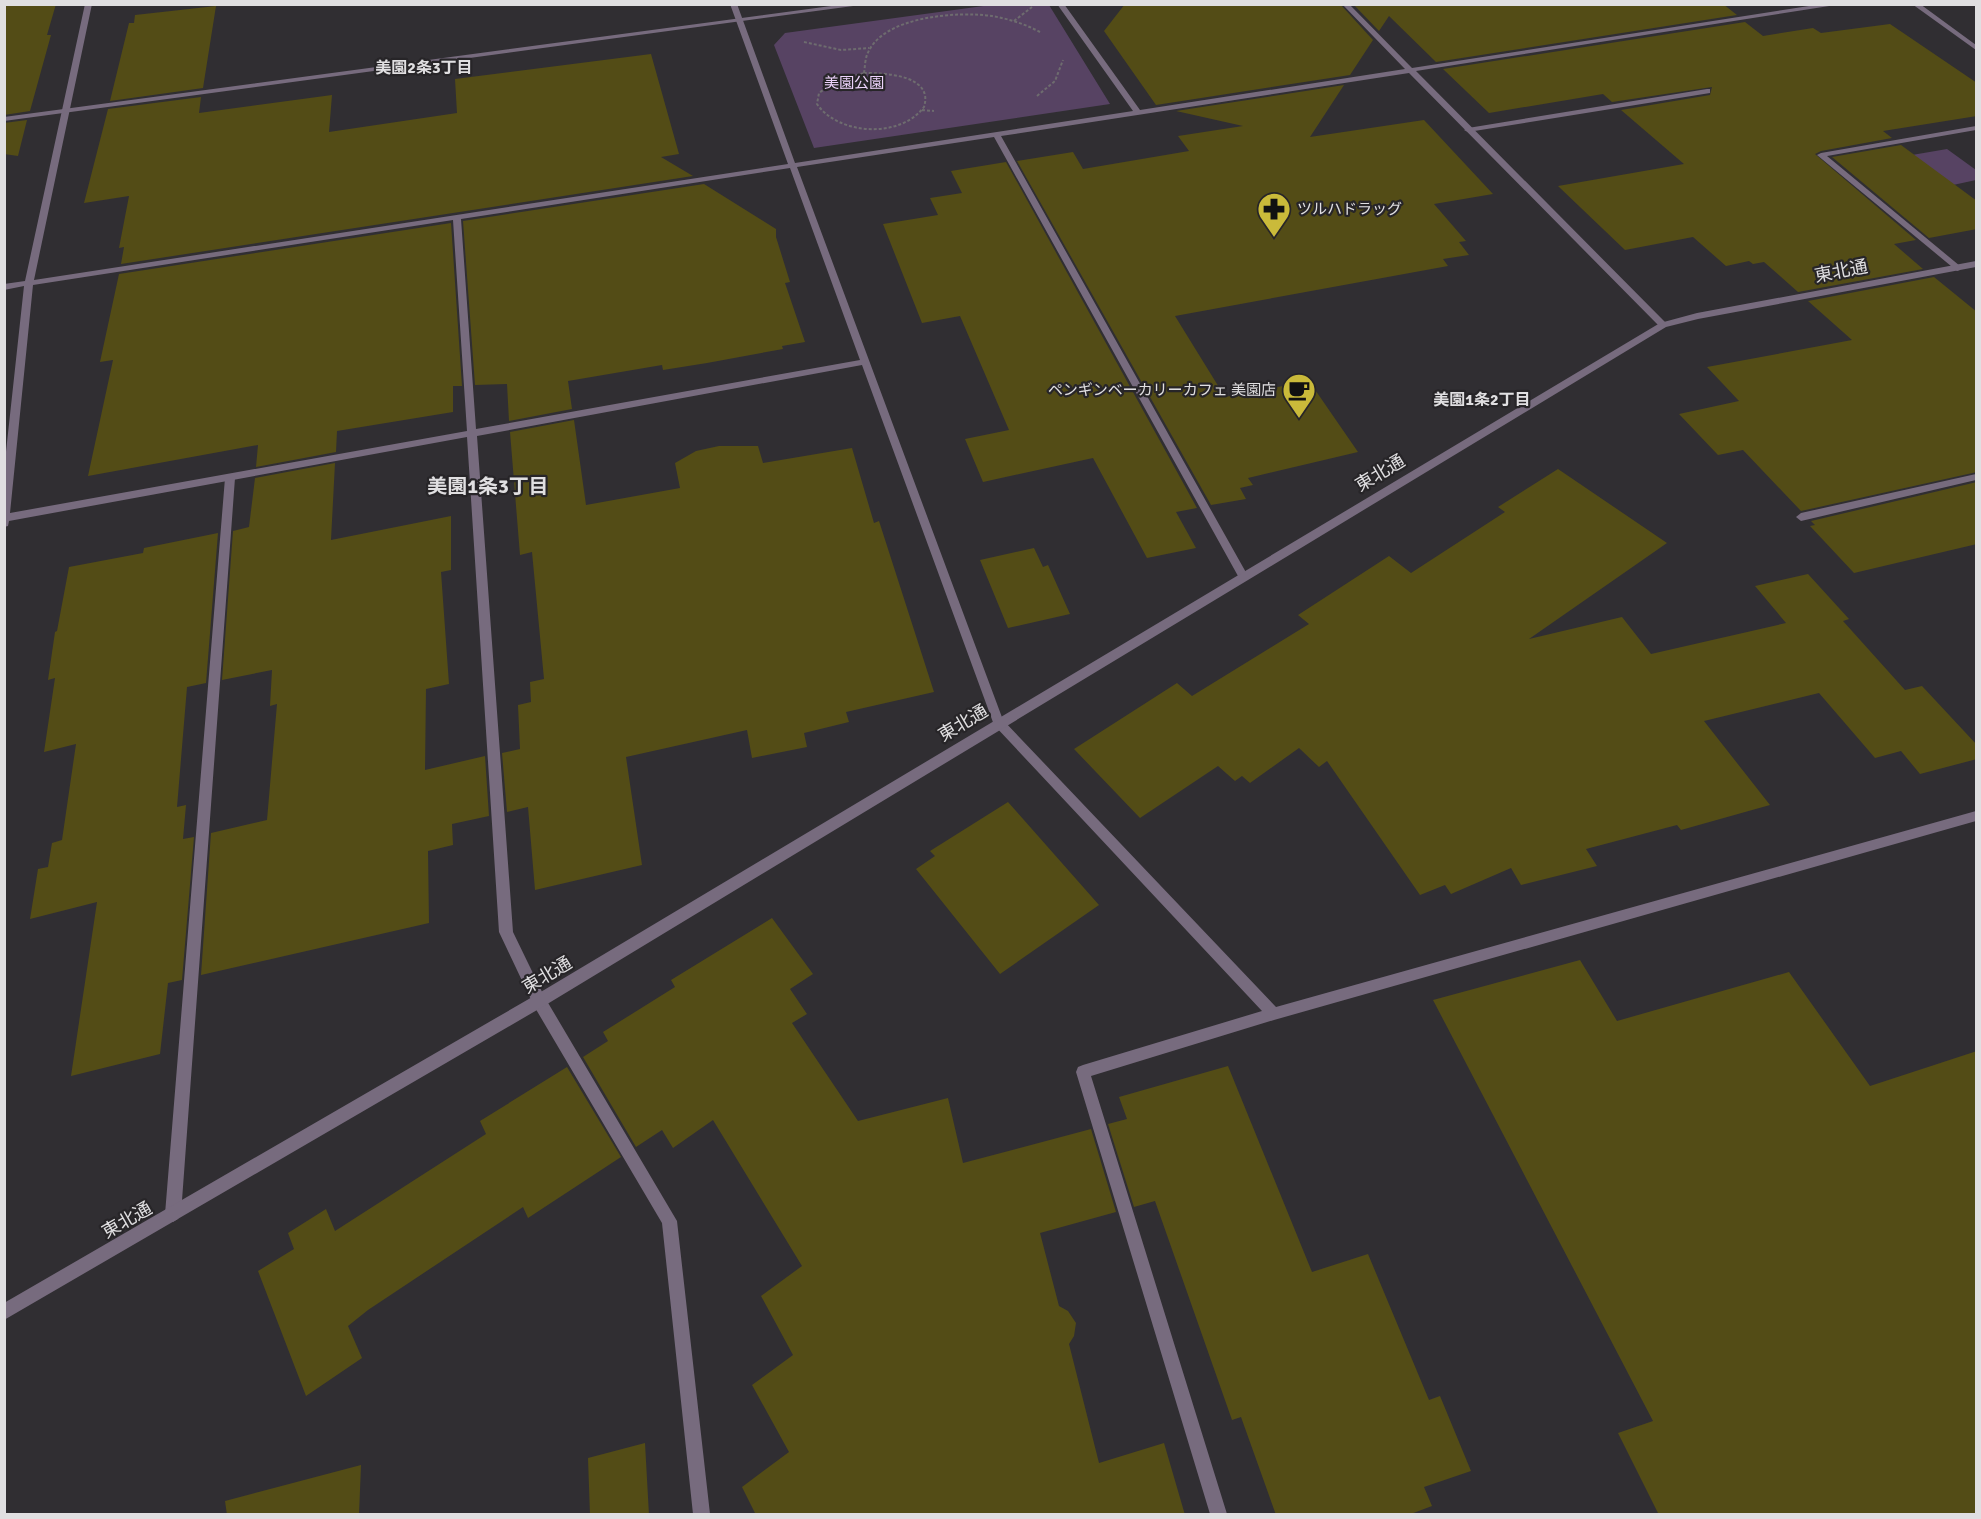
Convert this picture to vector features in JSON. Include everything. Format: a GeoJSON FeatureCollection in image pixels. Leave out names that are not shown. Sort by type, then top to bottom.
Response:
{"type":"FeatureCollection","features":[{"type":"Feature","properties":{"kind":"street"},"geometry":{"type":"LineString","coordinates":[[4,523],[29,283],[89,4]]}},
{"type":"Feature","properties":{"kind":"street"},"geometry":{"type":"LineString","coordinates":[[734,4],[998,722],[1274,1014]]}},
{"type":"Feature","properties":{"kind":"street"},"geometry":{"type":"LineString","coordinates":[[4,119],[865,4]]}},
{"type":"Feature","properties":{"kind":"street"},"geometry":{"type":"LineString","coordinates":[[1060,4],[1138,112]]}},
{"type":"Feature","properties":{"kind":"street"},"geometry":{"type":"LineString","coordinates":[[1345,4],[1663,325]]}},
{"type":"Feature","properties":{"kind":"street"},"geometry":{"type":"LineString","coordinates":[[4,287],[1839,4]]}},
{"type":"Feature","properties":{"kind":"street"},"geometry":{"type":"LineString","coordinates":[[1915,4],[1977,48]]}},
{"type":"Feature","properties":{"kind":"street"},"geometry":{"type":"LineString","coordinates":[[1468,130],[1707,91]]}},
{"type":"Feature","properties":{"kind":"street"},"geometry":{"type":"LineString","coordinates":[[1957,268],[1821,155],[1977,128]]}},
{"type":"Feature","properties":{"kind":"street"},"geometry":{"type":"LineString","coordinates":[[996,133],[1243,576]]}},
{"type":"Feature","properties":{"kind":"street"},"geometry":{"type":"LineString","coordinates":[[457,216],[506,932],[539,1001],[669,1221],[701,1515]]}},
{"type":"Feature","properties":{"kind":"street","name":"東北通"},"geometry":{"type":"LineString","coordinates":[[4,1312],[539,1001],[998,722],[1663,325],[1697,316],[1977,264]]}},
{"type":"Feature","properties":{"kind":"street"},"geometry":{"type":"LineString","coordinates":[[5,518],[864,362]]}},
{"type":"Feature","properties":{"kind":"street"},"geometry":{"type":"LineString","coordinates":[[1801,516],[1977,477]]}},
{"type":"Feature","properties":{"kind":"street"},"geometry":{"type":"LineString","coordinates":[[173,1214],[230,478]]}},
{"type":"Feature","properties":{"kind":"street"},"geometry":{"type":"LineString","coordinates":[[1218,1515],[1083,1072],[1274,1014],[1977,816]]}},
{"type":"Feature","properties":{"kind":"path"},"geometry":{"type":"LineString","coordinates":[[1014,21],[1035,4]]}},
{"type":"Feature","properties":{"kind":"path"},"geometry":{"type":"LineString","coordinates":[[864,73],[863,60],[868,48],[880,36],[918,20],[966,14],[1014,21],[1038,31],[1047,38]]}},
{"type":"Feature","properties":{"kind":"path"},"geometry":{"type":"LineString","coordinates":[[801,42],[841,50],[868,48]]}},
{"type":"Feature","properties":{"kind":"path"},"geometry":{"type":"LineString","coordinates":[[1029,100],[1045,91],[1060,76],[1063,60],[1059,52]]}},
{"type":"Feature","properties":{"kind":"path"},"geometry":{"type":"LineString","coordinates":[[883,128],[865,129],[833,123],[822,116],[816,108],[816,99],[821,90],[831,82],[864,73],[889,74],[913,81],[925,94],[926,102],[922,110],[934,111]]}},
{"type":"Feature","properties":{"kind":"green space","name":"美園公園"},"geometry":{"type":"Polygon","coordinates":[[[998,4],[1049,5],[1110,104],[814,148],[774,45],[785,33],[998,4]]]}},
{"type":"Feature","properties":{"kind":"green space"},"geometry":{"type":"Polygon","coordinates":[[[1947,149],[1976,170],[1976,180],[1953,185],[1912,155],[1947,149]]]}},
{"type":"Feature","properties":{"kind":"building"},"geometry":{"type":"Polygon","coordinates":[[[4,4],[56,4],[47,35],[51,35],[30,111],[4,115],[4,4]]]}},
{"type":"Feature","properties":{"kind":"building"},"geometry":{"type":"Polygon","coordinates":[[[1125,4],[1340,4],[1373,40],[1350,75],[1156,105],[1104,31],[1125,4]]]}},
{"type":"Feature","properties":{"kind":"building"},"geometry":{"type":"Polygon","coordinates":[[[1353,4],[1723,4],[1737,15],[1436,62],[1389,16],[1379,31],[1353,4]]]}},
{"type":"Feature","properties":{"kind":"building"},"geometry":{"type":"Polygon","coordinates":[[[216,6],[203,88],[110,101],[129,23],[134,23],[135,15],[216,6]]]}},
{"type":"Feature","properties":{"kind":"building"},"geometry":{"type":"Polygon","coordinates":[[[1745,22],[1763,36],[1813,28],[1821,33],[1890,24],[1977,83],[1977,116],[1883,131],[1892,138],[1815,154],[1916,240],[1894,244],[1923,269],[1798,292],[1764,262],[1753,264],[1749,261],[1726,266],[1693,237],[1625,250],[1558,186],[1684,164],[1621,110],[1710,95],[1712,87],[1612,102],[1603,94],[1489,113],[1443,69],[1745,22]]]}},
{"type":"Feature","properties":{"kind":"building"},"geometry":{"type":"Polygon","coordinates":[[[651,54],[679,154],[661,157],[693,176],[121,264],[124,247],[119,248],[129,196],[84,203],[108,109],[201,97],[199,113],[332,95],[329,132],[457,113],[455,79],[651,54]]]}},
{"type":"Feature","properties":{"kind":"building"},"geometry":{"type":"Polygon","coordinates":[[[1344,85],[1310,137],[1424,120],[1493,194],[1434,204],[1466,241],[1459,242],[1469,255],[1443,259],[1448,266],[1175,316],[1225,397],[1309,381],[1358,452],[1248,478],[1253,485],[1240,488],[1246,499],[1211,505],[1017,161],[1073,152],[1083,169],[1189,151],[1178,136],[1243,126],[1176,111],[1344,85]]]}},
{"type":"Feature","properties":{"kind":"building"},"geometry":{"type":"Polygon","coordinates":[[[27,120],[18,156],[4,154],[4,123],[27,120]]]}},
{"type":"Feature","properties":{"kind":"building"},"geometry":{"type":"Polygon","coordinates":[[[1901,145],[1977,201],[1977,229],[1929,238],[1832,157],[1901,145]]]}},
{"type":"Feature","properties":{"kind":"building"},"geometry":{"type":"Polygon","coordinates":[[[1006,162],[1197,508],[1176,512],[1196,548],[1147,558],[1093,458],[983,482],[965,439],[1009,430],[960,316],[922,323],[883,224],[938,215],[930,198],[962,193],[951,171],[1006,162]]]}},
{"type":"Feature","properties":{"kind":"building"},"geometry":{"type":"Polygon","coordinates":[[[704,184],[776,229],[776,237],[790,282],[785,283],[805,342],[782,346],[783,349],[707,363],[663,370],[662,365],[568,381],[572,409],[509,421],[507,384],[475,385],[463,221],[704,184]]]}},
{"type":"Feature","properties":{"kind":"building"},"geometry":{"type":"Polygon","coordinates":[[[451,223],[462,386],[453,386],[453,412],[337,431],[336,452],[256,467],[258,445],[88,476],[113,360],[100,362],[119,274],[451,223]]]}},
{"type":"Feature","properties":{"kind":"building"},"geometry":{"type":"Polygon","coordinates":[[[1934,277],[1977,312],[1977,472],[1801,511],[1743,450],[1718,455],[1679,414],[1739,401],[1707,367],[1852,340],[1808,301],[1934,277]]]}},
{"type":"Feature","properties":{"kind":"building"},"geometry":{"type":"Polygon","coordinates":[[[574,420],[586,505],[680,488],[675,463],[696,451],[719,446],[758,446],[763,463],[852,448],[874,523],[879,521],[934,692],[846,712],[849,722],[804,733],[807,747],[752,758],[747,730],[626,757],[642,865],[535,890],[528,807],[507,812],[502,753],[520,749],[518,705],[531,702],[530,682],[544,679],[532,552],[520,555],[510,432],[574,420]]]}},
{"type":"Feature","properties":{"kind":"building"},"geometry":{"type":"Polygon","coordinates":[[[335,463],[331,540],[451,516],[451,570],[441,572],[449,684],[426,689],[425,770],[485,756],[489,816],[452,824],[453,845],[428,851],[429,923],[201,975],[211,833],[267,820],[277,704],[270,706],[272,670],[222,680],[233,531],[249,527],[255,478],[335,463]]]}},
{"type":"Feature","properties":{"kind":"building"},"geometry":{"type":"Polygon","coordinates":[[[1558,469],[1667,543],[1529,639],[1622,617],[1651,654],[1786,623],[1755,586],[1808,574],[1849,619],[1843,621],[1905,690],[1922,686],[1977,745],[1977,759],[1920,774],[1901,751],[1875,758],[1819,693],[1704,721],[1770,805],[1681,830],[1677,825],[1586,849],[1597,866],[1521,885],[1511,868],[1451,894],[1445,885],[1420,895],[1327,761],[1319,767],[1299,748],[1250,783],[1242,776],[1235,781],[1218,766],[1140,818],[1074,749],[1177,683],[1192,696],[1309,624],[1298,615],[1389,556],[1411,573],[1505,512],[1498,507],[1558,469]]]}},
{"type":"Feature","properties":{"kind":"building"},"geometry":{"type":"Polygon","coordinates":[[[1977,482],[1977,544],[1854,573],[1810,526],[1815,525],[1811,521],[1977,482]]]}},
{"type":"Feature","properties":{"kind":"building"},"geometry":{"type":"Polygon","coordinates":[[[218,533],[206,683],[187,687],[177,807],[186,805],[183,839],[194,837],[182,980],[168,983],[160,1054],[71,1076],[97,902],[30,919],[38,869],[48,867],[52,843],[62,840],[76,744],[44,752],[55,678],[48,680],[55,632],[69,567],[143,553],[144,548],[218,533]]]}},
{"type":"Feature","properties":{"kind":"building"},"geometry":{"type":"Polygon","coordinates":[[[1034,548],[1043,567],[1048,565],[1070,614],[1008,628],[980,560],[1034,548]]]}},
{"type":"Feature","properties":{"kind":"building"},"geometry":{"type":"Polygon","coordinates":[[[1008,802],[1099,905],[1000,974],[916,869],[935,856],[930,851],[1008,802]]]}},
{"type":"Feature","properties":{"kind":"building"},"geometry":{"type":"Polygon","coordinates":[[[772,918],[813,974],[790,989],[807,1014],[792,1023],[858,1121],[948,1098],[963,1163],[1091,1129],[1116,1212],[1040,1233],[1059,1306],[1068,1311],[1076,1323],[1074,1336],[1069,1344],[1099,1463],[1164,1443],[1185,1515],[756,1515],[742,1487],[789,1452],[752,1385],[793,1355],[761,1296],[802,1266],[713,1120],[673,1148],[662,1130],[636,1147],[583,1057],[608,1041],[603,1032],[675,987],[671,980],[772,918]]]}},
{"type":"Feature","properties":{"kind":"building"},"geometry":{"type":"Polygon","coordinates":[[[1580,960],[1617,1021],[1789,972],[1870,1086],[1977,1051],[1977,1515],[1659,1515],[1618,1433],[1653,1421],[1433,1000],[1580,960]]]}},
{"type":"Feature","properties":{"kind":"building"},"geometry":{"type":"Polygon","coordinates":[[[1228,1066],[1312,1272],[1368,1254],[1429,1400],[1440,1396],[1471,1471],[1424,1487],[1432,1506],[1408,1515],[1276,1515],[1241,1417],[1232,1420],[1155,1201],[1134,1207],[1108,1124],[1127,1119],[1119,1097],[1228,1066]]]}},
{"type":"Feature","properties":{"kind":"building"},"geometry":{"type":"Polygon","coordinates":[[[567,1067],[621,1157],[528,1218],[523,1207],[368,1310],[348,1326],[362,1358],[306,1396],[258,1271],[294,1249],[288,1233],[326,1209],[335,1231],[486,1134],[480,1121],[567,1067]]]}},
{"type":"Feature","properties":{"kind":"building"},"geometry":{"type":"Polygon","coordinates":[[[645,1443],[649,1515],[590,1515],[588,1458],[645,1443]]]}},
{"type":"Feature","properties":{"kind":"building"},"geometry":{"type":"Polygon","coordinates":[[[361,1465],[359,1515],[227,1515],[225,1501],[361,1465]]]}},
{"type":"Feature","properties":{"kind":"place","name":"ツルハドラッグ"},"geometry":{"type":"Point","coordinates":[1274,238]}},
{"type":"Feature","properties":{"kind":"place","name":"ペンギンベーカリーカフェ 美園店"},"geometry":{"type":"Point","coordinates":[1299,419]}},
{"type":"Feature","properties":{"kind":"district","name":"美園2条3丁目"},"geometry":{"type":"Point","coordinates":[424,68]}},
{"type":"Feature","properties":{"kind":"district","name":"美園1条2丁目"},"geometry":{"type":"Point","coordinates":[1482,400]}},
{"type":"Feature","properties":{"kind":"district","name":"美園1条3丁目"},"geometry":{"type":"Point","coordinates":[488,486]}}]}
